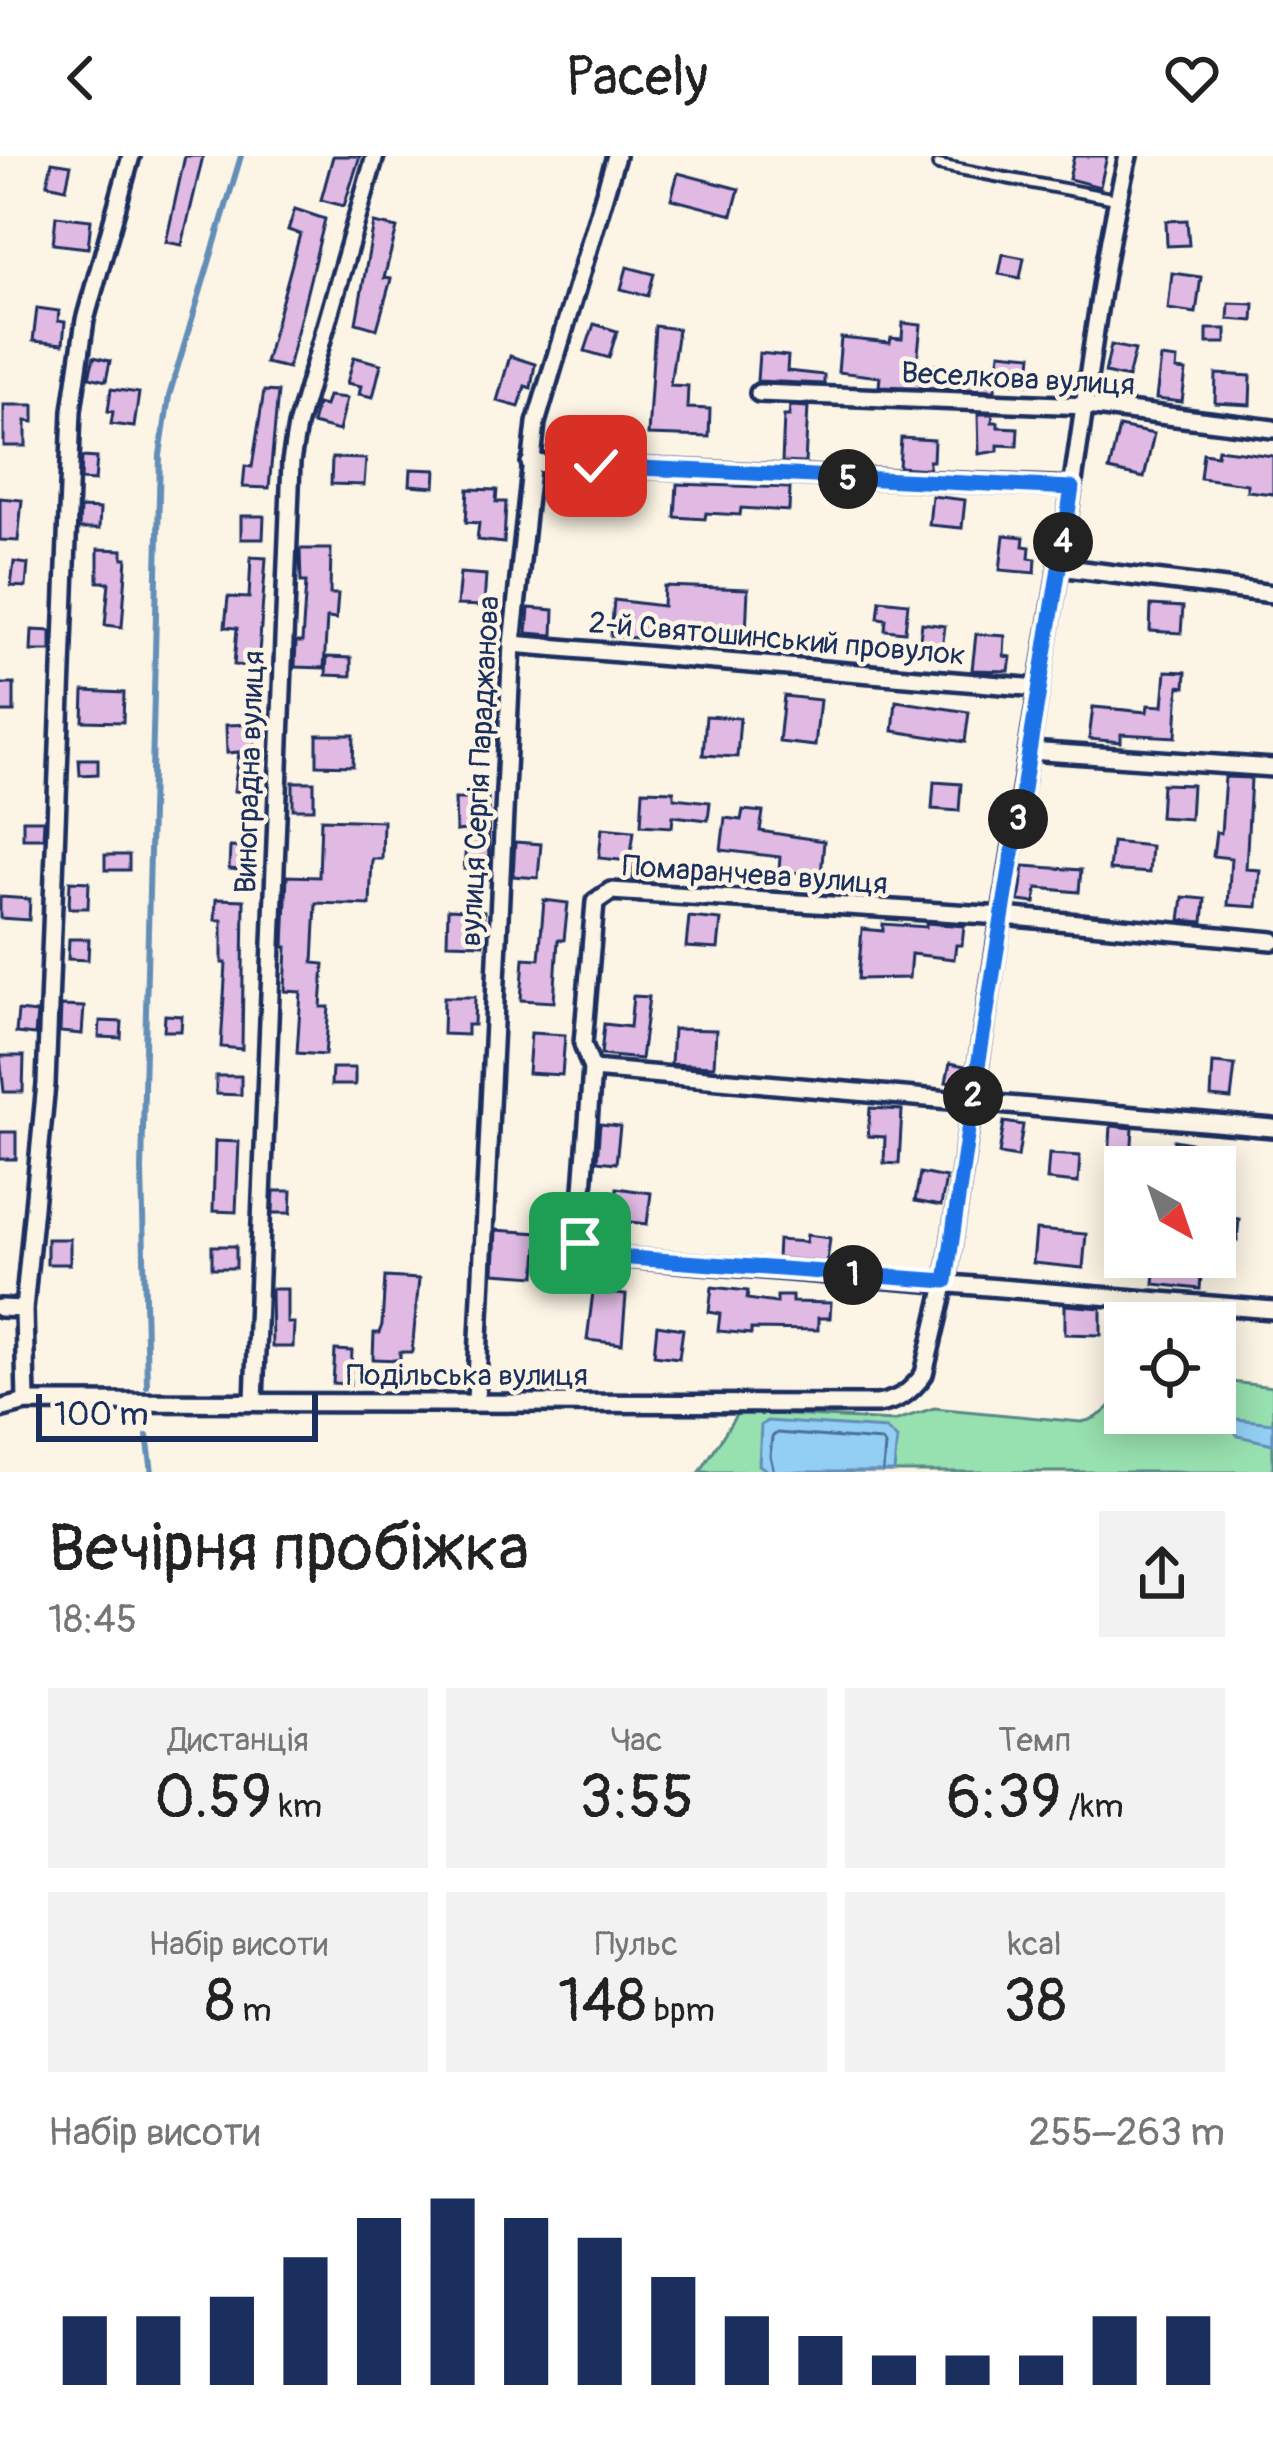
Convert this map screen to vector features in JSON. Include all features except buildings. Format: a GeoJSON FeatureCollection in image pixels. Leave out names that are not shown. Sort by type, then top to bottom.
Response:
{"type":"FeatureCollection","features":[{"type":"Feature","properties":{"kind":"street"},"geometry":{"type":"LineString","coordinates":[[26,1402],[24,1309],[46,1084],[74,392],[85,320],[131,156]]}},
{"type":"Feature","properties":{"kind":"street","name":"Виноградна вулиця"},"geometry":{"type":"LineString","coordinates":[[254,1401],[289,479],[297,426],[375,156]]}},
{"type":"Feature","properties":{"kind":"street","name":"вулиця Сергія Параджанова"},"geometry":{"type":"LineString","coordinates":[[476,1401],[512,644],[530,463],[536,423],[616,156]]}},
{"type":"Feature","properties":{"kind":"street"},"geometry":{"type":"LineString","coordinates":[[1128,156],[1038,688],[946,1281],[1273,1310]]}},
{"type":"Feature","properties":{"kind":"street","name":"Веселкова вулиця"},"geometry":{"type":"LineString","coordinates":[[759,393],[1087,406],[1273,429]]}},
{"type":"Feature","properties":{"kind":"street"},"geometry":{"type":"LineString","coordinates":[[530,463],[1072,488]]}},
{"type":"Feature","properties":{"kind":"street"},"geometry":{"type":"LineString","coordinates":[[1059,567],[1273,594]]}},
{"type":"Feature","properties":{"kind":"street","name":"2-й Святошинський провулок"},"geometry":{"type":"LineString","coordinates":[[512,644],[1038,688]]}},
{"type":"Feature","properties":{"kind":"street"},"geometry":{"type":"LineString","coordinates":[[1029,751],[1273,768]]}},
{"type":"Feature","properties":{"kind":"street","name":"Помаранчева вулиця"},"geometry":{"type":"LineString","coordinates":[[946,1281],[585,1253],[580,1243],[592,1069],[583,1044],[596,902],[602,895],[1003,916],[1273,940]]}},
{"type":"Feature","properties":{"kind":"street"},"geometry":{"type":"LineString","coordinates":[[592,1069],[1273,1127]]}},
{"type":"Feature","properties":{"kind":"street","name":"Подільська вулиця"},"geometry":{"type":"LineString","coordinates":[[0,1409],[26,1402],[877,1404],[904,1395],[924,1374],[946,1281]]}},
{"type":"Feature","properties":{"kind":"street"},"geometry":{"type":"LineString","coordinates":[[0,1308],[24,1309]]}},
{"type":"Feature","properties":{"kind":"lane"},"geometry":{"type":"LineString","coordinates":[[938,165],[1118,199]]}},
{"type":"Feature","properties":{"kind":"green space"},"geometry":{"type":"Polygon","coordinates":[[[1236,1383],[1273,1387],[1273,1472],[700,1472],[738,1412],[894,1421],[934,1408],[1081,1422],[1103,1413],[1104,1434],[1236,1434],[1236,1383]]]}},
{"type":"Feature","properties":{"kind":"water"},"geometry":{"type":"Polygon","coordinates":[[[1236,1419],[1273,1423],[1273,1444],[1238,1436],[1236,1419]]]}},
{"type":"Feature","properties":{"kind":"water"},"geometry":{"type":"Polygon","coordinates":[[[767,1421],[886,1429],[897,1439],[894,1472],[769,1472],[759,1465],[761,1425],[767,1421]]]}},
{"type":"Feature","properties":{"kind":"waterway"},"geometry":{"type":"LineString","coordinates":[[147,1386],[142,1170],[160,455],[169,396],[241,156]]}},
{"type":"Feature","properties":{"kind":"waterway"},"geometry":{"type":"LineString","coordinates":[[147,1436],[152,1472]]}},
{"type":"Feature","properties":{"kind":"route"},"geometry":{"type":"LineString","coordinates":[[580,1243],[590,1255],[946,1281],[1072,488],[596,466]]}}]}
